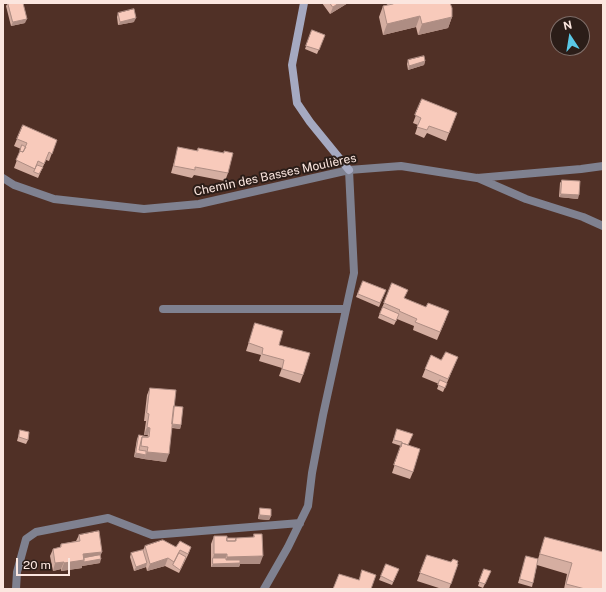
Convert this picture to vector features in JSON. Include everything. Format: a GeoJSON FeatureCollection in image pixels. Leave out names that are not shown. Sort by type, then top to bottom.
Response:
{"type":"FeatureCollection","features":[{"type":"Feature","properties":{"kind":"street"},"geometry":{"type":"LineString","coordinates":[[264,589],[288,547],[308,506],[312,474],[323,415],[354,273],[349,170],[310,122],[297,103],[292,65],[304,3]]}},
{"type":"Feature","properties":{"kind":"street","name":"Chemin des Basses Moulières"},"geometry":{"type":"LineString","coordinates":[[3,178],[14,185],[54,199],[144,209],[199,204],[349,170],[401,166],[477,178],[603,166]]}},
{"type":"Feature","properties":{"kind":"street"},"geometry":{"type":"LineString","coordinates":[[477,178],[526,199],[583,217],[603,226]]}},
{"type":"Feature","properties":{"kind":"street"},"geometry":{"type":"LineString","coordinates":[[163,309],[346,309]]}},
{"type":"Feature","properties":{"kind":"street"},"geometry":{"type":"LineString","coordinates":[[16,589],[17,572],[26,539],[36,532],[108,518],[152,535],[300,523]]}},
{"type":"Feature","properties":{"kind":"building"},"geometry":{"type":"Polygon","coordinates":[[[8,3],[23,3],[27,19],[13,22],[8,3]]]}},
{"type":"Feature","properties":{"kind":"building"},"geometry":{"type":"Polygon","coordinates":[[[330,3],[339,3],[333,7],[330,3]]]}},
{"type":"Feature","properties":{"kind":"building"},"geometry":{"type":"Polygon","coordinates":[[[393,3],[450,3],[452,8],[452,17],[422,24],[420,16],[387,24],[383,6],[393,3]]]}},
{"type":"Feature","properties":{"kind":"building"},"geometry":{"type":"Polygon","coordinates":[[[134,9],[136,18],[120,22],[118,13],[134,9]]]}},
{"type":"Feature","properties":{"kind":"building"},"geometry":{"type":"Polygon","coordinates":[[[312,30],[325,35],[319,50],[306,46],[312,30]]]}},
{"type":"Feature","properties":{"kind":"building"},"geometry":{"type":"Polygon","coordinates":[[[424,56],[425,61],[409,66],[408,60],[424,56]]]}},
{"type":"Feature","properties":{"kind":"building"},"geometry":{"type":"Polygon","coordinates":[[[422,99],[457,113],[449,133],[429,126],[427,130],[417,127],[421,118],[415,115],[422,99]]]}},
{"type":"Feature","properties":{"kind":"building"},"geometry":{"type":"Polygon","coordinates":[[[23,125],[57,140],[52,154],[49,152],[44,164],[38,161],[35,169],[16,160],[20,151],[23,152],[27,143],[17,139],[23,125]]]}},
{"type":"Feature","properties":{"kind":"building"},"geometry":{"type":"Polygon","coordinates":[[[22,145],[26,147],[23,152],[20,151],[22,145]]]}},
{"type":"Feature","properties":{"kind":"building"},"geometry":{"type":"Polygon","coordinates":[[[178,147],[198,151],[198,148],[224,153],[224,151],[233,153],[228,173],[195,167],[195,170],[174,166],[178,147]]]}},
{"type":"Feature","properties":{"kind":"building"},"geometry":{"type":"Polygon","coordinates":[[[37,165],[43,167],[39,174],[34,172],[37,165]]]}},
{"type":"Feature","properties":{"kind":"building"},"geometry":{"type":"Polygon","coordinates":[[[562,180],[580,181],[579,195],[561,194],[562,180]]]}},
{"type":"Feature","properties":{"kind":"building"},"geometry":{"type":"Polygon","coordinates":[[[363,281],[386,290],[380,303],[358,294],[363,281]]]}},
{"type":"Feature","properties":{"kind":"building"},"geometry":{"type":"Polygon","coordinates":[[[392,283],[408,290],[404,298],[426,307],[428,303],[449,311],[440,332],[415,322],[417,319],[384,303],[392,283]]]}},
{"type":"Feature","properties":{"kind":"building"},"geometry":{"type":"Polygon","coordinates":[[[383,307],[399,314],[396,321],[380,314],[383,307]]]}},
{"type":"Feature","properties":{"kind":"building"},"geometry":{"type":"Polygon","coordinates":[[[255,323],[283,331],[279,345],[310,353],[303,375],[282,369],[284,360],[262,354],[263,348],[249,343],[255,323]]]}},
{"type":"Feature","properties":{"kind":"building"},"geometry":{"type":"Polygon","coordinates":[[[446,352],[458,357],[448,379],[425,369],[431,355],[441,360],[446,352]]]}},
{"type":"Feature","properties":{"kind":"building"},"geometry":{"type":"Polygon","coordinates":[[[440,380],[447,383],[445,388],[438,385],[440,380]]]}},
{"type":"Feature","properties":{"kind":"building"},"geometry":{"type":"Polygon","coordinates":[[[150,388],[176,390],[169,454],[147,452],[148,447],[141,446],[142,437],[149,437],[150,428],[147,427],[149,414],[147,413],[150,388]]]}},
{"type":"Feature","properties":{"kind":"building"},"geometry":{"type":"Polygon","coordinates":[[[174,406],[183,407],[181,425],[172,424],[174,406]]]}},
{"type":"Feature","properties":{"kind":"building"},"geometry":{"type":"Polygon","coordinates":[[[397,429],[413,434],[408,445],[402,443],[401,447],[402,442],[394,440],[397,429]]]}},
{"type":"Feature","properties":{"kind":"building"},"geometry":{"type":"Polygon","coordinates":[[[20,430],[29,432],[28,440],[19,437],[20,430]]]}},
{"type":"Feature","properties":{"kind":"building"},"geometry":{"type":"Polygon","coordinates":[[[139,435],[148,437],[142,437],[139,450],[146,451],[146,455],[136,453],[139,435]]]}},
{"type":"Feature","properties":{"kind":"building"},"geometry":{"type":"Polygon","coordinates":[[[402,443],[420,449],[413,472],[394,465],[402,443]]]}},
{"type":"Feature","properties":{"kind":"building"},"geometry":{"type":"Polygon","coordinates":[[[260,508],[271,509],[271,516],[260,515],[260,508]]]}},
{"type":"Feature","properties":{"kind":"building"},"geometry":{"type":"Polygon","coordinates":[[[99,531],[102,552],[83,554],[84,560],[55,563],[53,549],[61,547],[61,544],[80,541],[79,535],[99,531]]]}},
{"type":"Feature","properties":{"kind":"building"},"geometry":{"type":"Polygon","coordinates":[[[254,534],[262,534],[263,556],[227,557],[227,554],[214,554],[214,536],[227,536],[227,541],[236,541],[236,538],[254,537],[254,534]]]}},
{"type":"Feature","properties":{"kind":"building"},"geometry":{"type":"Polygon","coordinates":[[[545,537],[603,552],[603,589],[585,589],[566,584],[572,563],[540,554],[545,537]]]}},
{"type":"Feature","properties":{"kind":"building"},"geometry":{"type":"Polygon","coordinates":[[[227,538],[236,538],[235,541],[227,541],[227,538]]]}},
{"type":"Feature","properties":{"kind":"building"},"geometry":{"type":"Polygon","coordinates":[[[163,540],[176,547],[180,541],[191,547],[188,554],[180,550],[174,562],[168,558],[150,564],[145,546],[163,540]]]}},
{"type":"Feature","properties":{"kind":"building"},"geometry":{"type":"Polygon","coordinates":[[[143,550],[147,563],[136,567],[131,553],[143,550]]]}},
{"type":"Feature","properties":{"kind":"building"},"geometry":{"type":"Polygon","coordinates":[[[179,553],[186,557],[180,570],[173,565],[179,553]]]}},
{"type":"Feature","properties":{"kind":"building"},"geometry":{"type":"Polygon","coordinates":[[[100,555],[101,559],[84,562],[84,558],[100,555]]]}},
{"type":"Feature","properties":{"kind":"building"},"geometry":{"type":"Polygon","coordinates":[[[427,555],[451,562],[453,559],[458,561],[451,584],[420,573],[427,555]]]}},
{"type":"Feature","properties":{"kind":"building"},"geometry":{"type":"Polygon","coordinates":[[[526,556],[538,559],[533,583],[520,579],[526,556]]]}},
{"type":"Feature","properties":{"kind":"building"},"geometry":{"type":"Polygon","coordinates":[[[213,558],[240,560],[240,563],[213,564],[213,558]]]}},
{"type":"Feature","properties":{"kind":"building"},"geometry":{"type":"Polygon","coordinates":[[[386,564],[399,569],[393,582],[381,576],[386,564]]]}},
{"type":"Feature","properties":{"kind":"building"},"geometry":{"type":"Polygon","coordinates":[[[484,569],[491,571],[485,584],[479,582],[484,569]]]}},
{"type":"Feature","properties":{"kind":"building"},"geometry":{"type":"Polygon","coordinates":[[[362,570],[376,575],[371,589],[333,589],[339,574],[359,580],[362,570]]]}}]}
